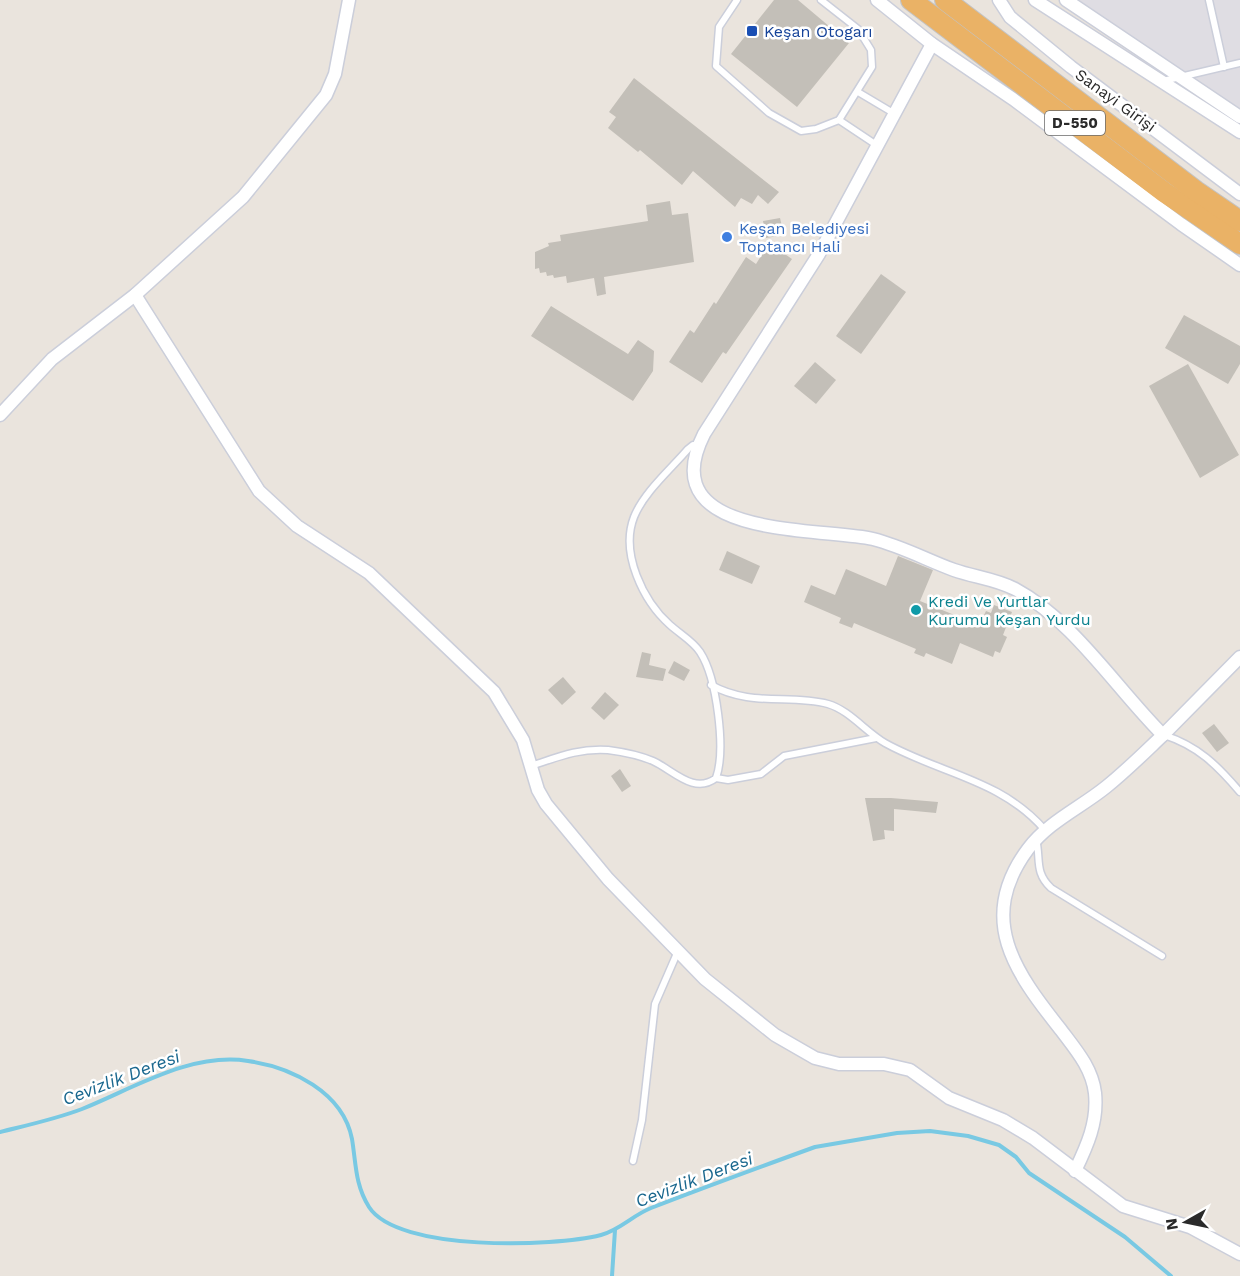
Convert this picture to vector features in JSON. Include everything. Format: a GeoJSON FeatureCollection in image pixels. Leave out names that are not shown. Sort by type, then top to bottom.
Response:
{"type":"FeatureCollection","features":[{"type":"Feature","properties":{"kind":"highway","name":"D-550"},"geometry":{"type":"LineString","coordinates":[[911,0],[1164,192],[1240,244]]}},
{"type":"Feature","properties":{"kind":"highway","name":"D-550"},"geometry":{"type":"LineString","coordinates":[[945,0],[1196,191],[1240,221]]}},
{"type":"Feature","properties":{"kind":"street"},"geometry":{"type":"LineString","coordinates":[[0,416],[52,359],[135,295],[243,197],[319,105],[335,74],[350,0]]}},
{"type":"Feature","properties":{"kind":"street"},"geometry":{"type":"LineString","coordinates":[[877,0],[932,44],[1013,99],[1180,224],[1240,265]]}},
{"type":"Feature","properties":{"kind":"street","name":"Sanayi Girişi"},"geometry":{"type":"LineString","coordinates":[[999,0],[1010,17],[1071,67],[1240,194]]}},
{"type":"Feature","properties":{"kind":"street"},"geometry":{"type":"LineString","coordinates":[[1035,0],[1240,132]]}},
{"type":"Feature","properties":{"kind":"street"},"geometry":{"type":"LineString","coordinates":[[1066,0],[1240,117]]}},
{"type":"Feature","properties":{"kind":"street"},"geometry":{"type":"LineString","coordinates":[[932,44],[819,254],[699,445],[693,464],[698,490],[716,508],[735,518],[773,528],[876,540],[1015,590],[1082,643],[1132,704],[1163,735]]}},
{"type":"Feature","properties":{"kind":"street"},"geometry":{"type":"LineString","coordinates":[[135,295],[259,491],[297,526],[358,564],[472,668],[494,692],[523,740],[542,797],[559,821],[608,879],[705,979],[766,1028],[815,1058],[838,1064],[884,1064],[910,1070],[949,1098],[1003,1120],[1033,1138],[1123,1206],[1190,1227],[1240,1254]]}},
{"type":"Feature","properties":{"kind":"street"},"geometry":{"type":"LineString","coordinates":[[1074,1171],[1092,1135],[1095,1108],[1090,1073],[1080,1055],[1021,976],[1010,956],[1003,922],[1003,905],[1011,877],[1040,834],[1107,786],[1163,735],[1240,657]]}},
{"type":"Feature","properties":{"kind":"lane"},"geometry":{"type":"LineString","coordinates":[[737,0],[719,27],[716,66],[769,113],[801,131],[816,129],[839,120],[872,67],[871,50],[858,29],[821,0]]}},
{"type":"Feature","properties":{"kind":"lane"},"geometry":{"type":"LineString","coordinates":[[1209,0],[1224,67]]}},
{"type":"Feature","properties":{"kind":"lane"},"geometry":{"type":"LineString","coordinates":[[1163,81],[1240,63]]}},
{"type":"Feature","properties":{"kind":"lane"},"geometry":{"type":"LineString","coordinates":[[858,92],[896,114]]}},
{"type":"Feature","properties":{"kind":"lane"},"geometry":{"type":"LineString","coordinates":[[839,120],[879,146]]}},
{"type":"Feature","properties":{"kind":"lane"},"geometry":{"type":"LineString","coordinates":[[699,445],[691,446],[639,507],[631,526],[630,546],[635,570],[646,596],[669,625],[699,650],[708,667],[721,746],[716,778]]}},
{"type":"Feature","properties":{"kind":"lane"},"geometry":{"type":"LineString","coordinates":[[711,685],[736,695],[831,705],[876,738],[916,758],[995,789],[1023,807],[1040,834],[1037,866],[1044,881],[1051,888],[1162,956]]}},
{"type":"Feature","properties":{"kind":"lane"},"geometry":{"type":"LineString","coordinates":[[1163,735],[1189,745],[1207,756],[1240,792]]}},
{"type":"Feature","properties":{"kind":"lane"},"geometry":{"type":"LineString","coordinates":[[530,766],[572,751],[607,750],[656,762],[672,774],[697,784],[709,783],[716,778],[728,780],[761,774],[784,756],[876,738]]}},
{"type":"Feature","properties":{"kind":"lane"},"geometry":{"type":"LineString","coordinates":[[633,1161],[642,1120],[655,1004],[678,951]]}},
{"type":"Feature","properties":{"kind":"shaded area"},"geometry":{"type":"Polygon","coordinates":[[[1071,0],[1240,0],[1240,114],[1071,0]]]}},
{"type":"Feature","properties":{"kind":"building"},"geometry":{"type":"Polygon","coordinates":[[[774,0],[798,0],[849,43],[797,107],[731,54],[774,0]]]}},
{"type":"Feature","properties":{"kind":"building"},"geometry":{"type":"Polygon","coordinates":[[[634,78],[779,192],[768,204],[758,195],[752,204],[741,198],[735,207],[693,171],[682,185],[640,150],[638,152],[608,128],[616,117],[609,112],[634,78]]]}},
{"type":"Feature","properties":{"kind":"building"},"geometry":{"type":"Polygon","coordinates":[[[670,201],[672,215],[688,213],[694,262],[604,277],[606,294],[597,296],[594,278],[567,283],[566,276],[554,278],[553,275],[547,276],[546,272],[540,273],[539,268],[535,269],[535,252],[549,246],[548,243],[561,241],[560,235],[648,221],[646,205],[670,201]]]}},
{"type":"Feature","properties":{"kind":"building"},"geometry":{"type":"Polygon","coordinates":[[[780,218],[784,235],[766,238],[763,221],[780,218]]]}},
{"type":"Feature","properties":{"kind":"building"},"geometry":{"type":"Polygon","coordinates":[[[769,243],[792,259],[726,354],[723,352],[702,383],[669,362],[690,330],[694,333],[714,302],[716,304],[746,257],[756,264],[769,243]]]}},
{"type":"Feature","properties":{"kind":"building"},"geometry":{"type":"Polygon","coordinates":[[[881,274],[906,292],[861,354],[836,336],[881,274]]]}},
{"type":"Feature","properties":{"kind":"building"},"geometry":{"type":"Polygon","coordinates":[[[551,306],[628,354],[638,340],[654,351],[653,371],[633,401],[531,336],[551,306]]]}},
{"type":"Feature","properties":{"kind":"building"},"geometry":{"type":"Polygon","coordinates":[[[1184,315],[1240,346],[1240,364],[1228,384],[1165,348],[1184,315]]]}},
{"type":"Feature","properties":{"kind":"building"},"geometry":{"type":"Polygon","coordinates":[[[815,362],[836,380],[816,404],[794,386],[815,362]]]}},
{"type":"Feature","properties":{"kind":"building"},"geometry":{"type":"Polygon","coordinates":[[[1188,364],[1239,455],[1200,478],[1149,386],[1188,364]]]}},
{"type":"Feature","properties":{"kind":"building"},"geometry":{"type":"Polygon","coordinates":[[[727,551],[760,566],[752,584],[719,570],[727,551]]]}},
{"type":"Feature","properties":{"kind":"building","name":"Kredi Ve Yurtlar Kurumu Keşan Yurdu"},"geometry":{"type":"Polygon","coordinates":[[[898,556],[933,570],[920,601],[979,625],[986,611],[991,613],[994,605],[1012,612],[1003,635],[1007,637],[1000,653],[995,651],[993,657],[960,643],[952,664],[926,653],[924,657],[914,653],[916,649],[854,623],[852,628],[839,623],[841,618],[804,602],[811,585],[835,595],[846,569],[886,586],[898,556]]]}},
{"type":"Feature","properties":{"kind":"building"},"geometry":{"type":"Polygon","coordinates":[[[642,652],[651,654],[649,665],[666,669],[663,681],[636,677],[642,652]]]}},
{"type":"Feature","properties":{"kind":"building"},"geometry":{"type":"Polygon","coordinates":[[[674,661],[690,670],[684,681],[668,673],[674,661]]]}},
{"type":"Feature","properties":{"kind":"building"},"geometry":{"type":"Polygon","coordinates":[[[563,677],[576,692],[562,705],[548,690],[563,677]]]}},
{"type":"Feature","properties":{"kind":"building"},"geometry":{"type":"Polygon","coordinates":[[[605,692],[619,705],[604,720],[591,708],[605,692]]]}},
{"type":"Feature","properties":{"kind":"building"},"geometry":{"type":"Polygon","coordinates":[[[1214,724],[1229,743],[1217,752],[1202,733],[1214,724]]]}},
{"type":"Feature","properties":{"kind":"building"},"geometry":{"type":"Polygon","coordinates":[[[620,769],[631,786],[622,792],[611,776],[620,769]]]}},
{"type":"Feature","properties":{"kind":"building"},"geometry":{"type":"Polygon","coordinates":[[[865,798],[938,802],[936,813],[894,809],[894,831],[884,830],[885,839],[873,841],[865,798]]]}},
{"type":"Feature","properties":{"kind":"waterway","name":"Cevizlik Deresi"},"geometry":{"type":"LineString","coordinates":[[0,1132],[72,1113],[142,1082],[184,1067],[227,1060],[264,1064],[281,1069],[313,1085],[338,1108],[347,1122],[352,1139],[357,1174],[364,1199],[385,1222],[411,1232],[443,1239],[515,1243],[549,1242],[601,1235],[651,1208],[815,1147],[897,1133],[930,1131],[968,1136],[999,1145],[1016,1157],[1029,1173],[1125,1237],[1171,1276]]}},
{"type":"Feature","properties":{"kind":"waterway"},"geometry":{"type":"LineString","coordinates":[[612,1276],[615,1230]]}},
{"type":"Feature","properties":{"kind":"place","name":"Keşan Otogarı"},"geometry":{"type":"Point","coordinates":[752,31]}},
{"type":"Feature","properties":{"kind":"place","name":"Keşan Belediyesi Toptancı Hali"},"geometry":{"type":"Point","coordinates":[727,237]}},
{"type":"Feature","properties":{"kind":"place","name":"Kredi Ve Yurtlar Kurumu Keşan Yurdu"},"geometry":{"type":"Point","coordinates":[916,610]}}]}
